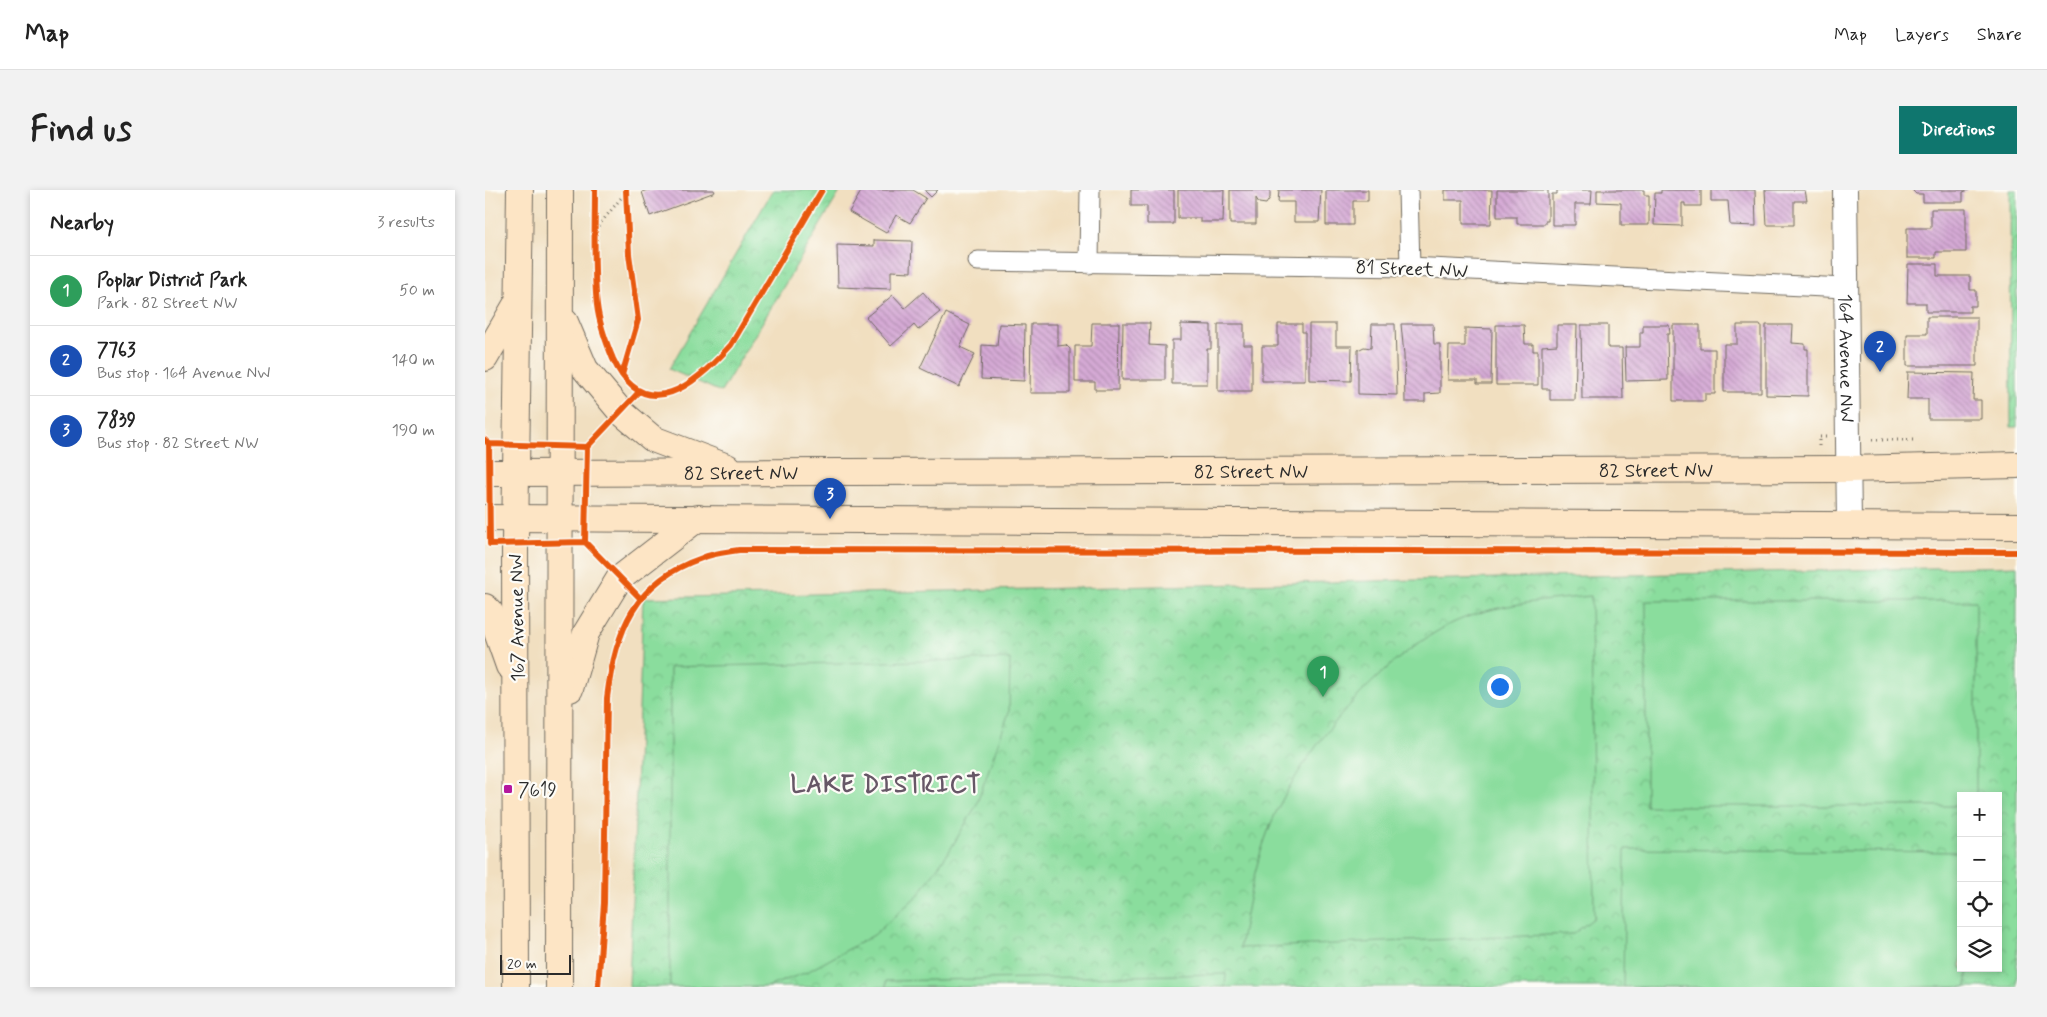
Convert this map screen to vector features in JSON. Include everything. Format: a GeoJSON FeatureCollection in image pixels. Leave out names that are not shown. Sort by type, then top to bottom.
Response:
{"type":"FeatureCollection","features":[{"type":"Feature","properties":{"kind":"main road","name":"167 Avenue NW"},"geometry":{"type":"LineString","coordinates":[[516,987],[515,518],[520,190]]}},
{"type":"Feature","properties":{"kind":"main road"},"geometry":{"type":"LineString","coordinates":[[559,987],[561,784],[560,190]]}},
{"type":"Feature","properties":{"kind":"main road"},"geometry":{"type":"LineString","coordinates":[[485,358],[517,303]]}},
{"type":"Feature","properties":{"kind":"main road"},"geometry":{"type":"LineString","coordinates":[[561,311],[585,369],[621,412],[653,439],[744,473]]}},
{"type":"Feature","properties":{"kind":"main road","name":"82 Street NW"},"geometry":{"type":"LineString","coordinates":[[485,473],[1848,469],[2017,465]]}},
{"type":"Feature","properties":{"kind":"main road"},"geometry":{"type":"LineString","coordinates":[[485,518],[2017,526]]}},
{"type":"Feature","properties":{"kind":"main road"},"geometry":{"type":"LineString","coordinates":[[561,784],[570,686],[586,633],[619,579],[698,518]]}},
{"type":"Feature","properties":{"kind":"main road"},"geometry":{"type":"LineString","coordinates":[[485,607],[490,612],[507,658],[516,704]]}},
{"type":"Feature","properties":{"kind":"street"},"geometry":{"type":"LineString","coordinates":[[1089,264],[1090,190]]}},
{"type":"Feature","properties":{"kind":"street"},"geometry":{"type":"LineString","coordinates":[[1408,190],[1410,267]]}},
{"type":"Feature","properties":{"kind":"street","name":"164 Avenue NW"},"geometry":{"type":"LineString","coordinates":[[1845,190],[1849,524]]}},
{"type":"Feature","properties":{"kind":"street","name":"81 Street NW"},"geometry":{"type":"LineString","coordinates":[[978,261],[1410,267],[1845,288]]}},
{"type":"Feature","properties":{"kind":"path"},"geometry":{"type":"LineString","coordinates":[[626,191],[626,201]]}},
{"type":"Feature","properties":{"kind":"path"},"geometry":{"type":"LineString","coordinates":[[595,230],[626,191]]}},
{"type":"Feature","properties":{"kind":"path"},"geometry":{"type":"LineString","coordinates":[[595,220],[595,238]]}},
{"type":"Feature","properties":{"kind":"green space"},"geometry":{"type":"Polygon","coordinates":[[[773,190],[841,190],[721,392],[669,369],[773,190]]]}},
{"type":"Feature","properties":{"kind":"green space"},"geometry":{"type":"Polygon","coordinates":[[[2010,190],[2017,190],[2017,427],[2011,427],[2010,190]]]}},
{"type":"Feature","properties":{"kind":"green space"},"geometry":{"type":"Polygon","coordinates":[[[2017,566],[2017,987],[629,987],[643,598],[2017,566]]]}},
{"type":"Feature","properties":{"kind":"green space"},"geometry":{"type":"Polygon","coordinates":[[[1591,596],[1594,918],[1573,934],[1240,948],[1259,858],[1279,806],[1293,781],[1328,731],[1370,684],[1417,645],[1441,629],[1458,621],[1476,614],[1514,605],[1591,596]]]}},
{"type":"Feature","properties":{"kind":"green space"},"geometry":{"type":"Polygon","coordinates":[[[1646,601],[1976,601],[1976,792],[1957,792],[1957,806],[1646,806],[1646,601]]]}},
{"type":"Feature","properties":{"kind":"green space"},"geometry":{"type":"Polygon","coordinates":[[[1010,659],[1009,712],[976,806],[950,850],[919,894],[874,935],[807,972],[767,987],[670,987],[670,667],[1010,659]]]}},
{"type":"Feature","properties":{"kind":"green space"},"geometry":{"type":"Polygon","coordinates":[[[1625,849],[1957,852],[1957,972],[1967,972],[1967,987],[1623,987],[1625,849]]]}},
{"type":"Feature","properties":{"kind":"green space"},"geometry":{"type":"Polygon","coordinates":[[[1226,974],[1225,987],[886,987],[886,981],[1226,974]]]}},
{"type":"Feature","properties":{"kind":"building"},"geometry":{"type":"Polygon","coordinates":[[[647,190],[714,190],[715,192],[650,216],[642,192],[647,190]]]}},
{"type":"Feature","properties":{"kind":"building"},"geometry":{"type":"Polygon","coordinates":[[[862,190],[913,190],[926,198],[910,223],[896,215],[886,233],[849,212],[862,190]]]}},
{"type":"Feature","properties":{"kind":"building"},"geometry":{"type":"Polygon","coordinates":[[[924,190],[938,190],[931,197],[924,190]]]}},
{"type":"Feature","properties":{"kind":"building"},"geometry":{"type":"Polygon","coordinates":[[[1131,190],[1174,190],[1174,224],[1147,224],[1147,206],[1131,206],[1131,190]]]}},
{"type":"Feature","properties":{"kind":"building"},"geometry":{"type":"Polygon","coordinates":[[[1178,190],[1224,190],[1223,222],[1200,222],[1200,218],[1178,218],[1178,190]]]}},
{"type":"Feature","properties":{"kind":"building"},"geometry":{"type":"Polygon","coordinates":[[[1230,190],[1270,190],[1270,198],[1266,204],[1259,203],[1256,198],[1256,224],[1230,224],[1230,190]]]}},
{"type":"Feature","properties":{"kind":"building"},"geometry":{"type":"Polygon","coordinates":[[[1279,190],[1321,190],[1319,222],[1294,222],[1294,202],[1278,202],[1279,190]]]}},
{"type":"Feature","properties":{"kind":"building"},"geometry":{"type":"Polygon","coordinates":[[[1326,190],[1368,190],[1368,201],[1353,201],[1353,225],[1326,225],[1326,190]]]}},
{"type":"Feature","properties":{"kind":"building"},"geometry":{"type":"Polygon","coordinates":[[[1445,190],[1492,190],[1491,224],[1463,224],[1463,200],[1445,200],[1445,190]]]}},
{"type":"Feature","properties":{"kind":"building"},"geometry":{"type":"Polygon","coordinates":[[[1497,190],[1548,190],[1548,221],[1545,221],[1545,224],[1517,224],[1517,217],[1497,217],[1497,190]]]}},
{"type":"Feature","properties":{"kind":"building"},"geometry":{"type":"Polygon","coordinates":[[[1557,190],[1592,190],[1591,204],[1575,204],[1575,225],[1552,225],[1552,194],[1557,194],[1557,190]]]}},
{"type":"Feature","properties":{"kind":"building"},"geometry":{"type":"Polygon","coordinates":[[[1597,190],[1644,190],[1644,195],[1649,195],[1649,225],[1621,225],[1621,203],[1597,202],[1597,190]]]}},
{"type":"Feature","properties":{"kind":"building"},"geometry":{"type":"Polygon","coordinates":[[[1661,190],[1701,190],[1701,206],[1685,206],[1685,203],[1682,203],[1682,226],[1654,225],[1655,193],[1661,193],[1661,190]]]}},
{"type":"Feature","properties":{"kind":"building"},"geometry":{"type":"Polygon","coordinates":[[[1711,190],[1755,190],[1756,226],[1730,225],[1728,201],[1711,201],[1711,190]]]}},
{"type":"Feature","properties":{"kind":"building"},"geometry":{"type":"Polygon","coordinates":[[[1765,190],[1805,190],[1807,201],[1794,201],[1794,225],[1767,225],[1765,190]]]}},
{"type":"Feature","properties":{"kind":"building"},"geometry":{"type":"Polygon","coordinates":[[[1912,190],[1969,190],[1963,192],[1963,202],[1923,202],[1923,194],[1916,194],[1912,190]]]}},
{"type":"Feature","properties":{"kind":"building"},"geometry":{"type":"Polygon","coordinates":[[[1931,209],[1966,209],[1966,252],[1936,252],[1936,258],[1907,258],[1907,228],[1931,228],[1931,209]]]}},
{"type":"Feature","properties":{"kind":"building"},"geometry":{"type":"Polygon","coordinates":[[[874,240],[912,241],[911,272],[891,271],[891,289],[838,287],[837,245],[874,246],[874,240]]]}},
{"type":"Feature","properties":{"kind":"building"},"geometry":{"type":"Polygon","coordinates":[[[1908,264],[1937,264],[1937,276],[1970,276],[1970,290],[1976,290],[1976,306],[1970,306],[1970,312],[1926,312],[1926,303],[1907,303],[1908,264]]]}},
{"type":"Feature","properties":{"kind":"building"},"geometry":{"type":"Polygon","coordinates":[[[923,292],[940,312],[918,330],[914,325],[891,346],[866,317],[893,295],[905,308],[923,292]]]}},
{"type":"Feature","properties":{"kind":"building"},"geometry":{"type":"Polygon","coordinates":[[[946,313],[970,325],[960,347],[975,354],[959,387],[920,368],[946,313]]]}},
{"type":"Feature","properties":{"kind":"building"},"geometry":{"type":"Polygon","coordinates":[[[1927,317],[1977,317],[1977,366],[1907,366],[1907,334],[1927,334],[1927,317]]]}},
{"type":"Feature","properties":{"kind":"building"},"geometry":{"type":"Polygon","coordinates":[[[1092,323],[1119,323],[1118,390],[1095,390],[1095,382],[1075,382],[1075,346],[1091,346],[1092,323]]]}},
{"type":"Feature","properties":{"kind":"building"},"geometry":{"type":"Polygon","coordinates":[[[1123,323],[1150,323],[1149,345],[1165,346],[1165,380],[1122,380],[1123,323]]]}},
{"type":"Feature","properties":{"kind":"building"},"geometry":{"type":"Polygon","coordinates":[[[999,324],[1025,325],[1024,381],[981,379],[982,345],[997,346],[999,324]]]}},
{"type":"Feature","properties":{"kind":"building"},"geometry":{"type":"Polygon","coordinates":[[[1031,324],[1058,324],[1058,346],[1066,345],[1070,349],[1070,393],[1030,393],[1031,324]]]}},
{"type":"Feature","properties":{"kind":"building"},"geometry":{"type":"Polygon","coordinates":[[[1181,324],[1211,325],[1211,349],[1207,349],[1207,384],[1172,384],[1172,340],[1181,340],[1181,324]]]}},
{"type":"Feature","properties":{"kind":"building"},"geometry":{"type":"Polygon","coordinates":[[[1218,324],[1244,324],[1244,345],[1252,345],[1252,391],[1218,391],[1218,324]]]}},
{"type":"Feature","properties":{"kind":"building"},"geometry":{"type":"Polygon","coordinates":[[[1278,324],[1302,324],[1302,332],[1305,332],[1305,381],[1262,381],[1262,346],[1278,346],[1278,324]]]}},
{"type":"Feature","properties":{"kind":"building"},"geometry":{"type":"Polygon","coordinates":[[[1309,324],[1336,324],[1336,346],[1352,346],[1351,381],[1309,380],[1309,324]]]}},
{"type":"Feature","properties":{"kind":"building"},"geometry":{"type":"Polygon","coordinates":[[[1372,324],[1395,324],[1397,395],[1358,394],[1358,350],[1364,347],[1371,348],[1372,324]]]}},
{"type":"Feature","properties":{"kind":"building"},"geometry":{"type":"Polygon","coordinates":[[[1401,324],[1433,324],[1434,344],[1440,344],[1440,393],[1425,394],[1425,402],[1405,402],[1401,324]]]}},
{"type":"Feature","properties":{"kind":"building"},"geometry":{"type":"Polygon","coordinates":[[[1496,325],[1524,325],[1525,344],[1533,344],[1533,351],[1538,351],[1538,385],[1496,385],[1496,325]]]}},
{"type":"Feature","properties":{"kind":"building"},"geometry":{"type":"Polygon","coordinates":[[[1557,325],[1577,325],[1575,400],[1550,400],[1550,389],[1542,389],[1542,346],[1557,345],[1557,325]]]}},
{"type":"Feature","properties":{"kind":"building"},"geometry":{"type":"Polygon","coordinates":[[[1581,325],[1608,325],[1608,348],[1622,348],[1623,399],[1582,399],[1581,325]]]}},
{"type":"Feature","properties":{"kind":"building"},"geometry":{"type":"Polygon","coordinates":[[[1643,325],[1669,325],[1670,334],[1667,334],[1668,380],[1626,381],[1625,347],[1640,347],[1640,332],[1643,332],[1643,325]]]}},
{"type":"Feature","properties":{"kind":"building"},"geometry":{"type":"Polygon","coordinates":[[[1673,325],[1700,325],[1700,349],[1715,349],[1715,394],[1705,394],[1705,401],[1673,401],[1673,325]]]}},
{"type":"Feature","properties":{"kind":"building"},"geometry":{"type":"Polygon","coordinates":[[[1737,325],[1761,325],[1761,392],[1724,392],[1724,344],[1737,344],[1737,325]]]}},
{"type":"Feature","properties":{"kind":"building"},"geometry":{"type":"Polygon","coordinates":[[[1766,325],[1793,325],[1792,343],[1805,344],[1805,349],[1808,349],[1808,396],[1766,395],[1766,325]]]}},
{"type":"Feature","properties":{"kind":"building"},"geometry":{"type":"Polygon","coordinates":[[[1465,328],[1492,329],[1491,384],[1477,384],[1477,380],[1448,380],[1449,346],[1465,346],[1465,328]]]}},
{"type":"Feature","properties":{"kind":"building"},"geometry":{"type":"Polygon","coordinates":[[[1908,372],[1974,373],[1973,400],[1981,400],[1981,419],[1928,419],[1928,399],[1907,399],[1908,372]]]}},
{"type":"Feature","properties":{"kind":"cycle path"},"geometry":{"type":"LineString","coordinates":[[595,190],[595,276],[601,326],[613,359],[626,380],[640,391],[655,395],[671,392],[687,384],[703,373],[731,345],[822,190]]}},
{"type":"Feature","properties":{"kind":"cycle path"},"geometry":{"type":"LineString","coordinates":[[622,375],[638,320],[629,254],[626,190]]}},
{"type":"Feature","properties":{"kind":"cycle path"},"geometry":{"type":"LineString","coordinates":[[639,392],[587,447],[585,542],[640,598]]}},
{"type":"Feature","properties":{"kind":"cycle path"},"geometry":{"type":"LineString","coordinates":[[485,440],[489,444],[587,447]]}},
{"type":"Feature","properties":{"kind":"cycle path"},"geometry":{"type":"LineString","coordinates":[[489,444],[490,544],[585,542]]}},
{"type":"Feature","properties":{"kind":"cycle path"},"geometry":{"type":"LineString","coordinates":[[598,987],[604,903],[607,698],[616,652],[632,612],[644,595],[660,580],[679,568],[711,555],[739,550],[2017,552]]}},
{"type":"Feature","properties":{"kind":"place","name":"7763"},"geometry":{"type":"Point","coordinates":[1880,372]}},
{"type":"Feature","properties":{"kind":"place","name":"7839"},"geometry":{"type":"Point","coordinates":[830,519]}},
{"type":"Feature","properties":{"kind":"place","name":"Poplar District Park"},"geometry":{"type":"Point","coordinates":[1323,697]}},
{"type":"Feature","properties":{"kind":"place","name":"7619"},"geometry":{"type":"Point","coordinates":[508,789]}},
{"type":"Feature","properties":{"kind":"district","name":"LAKE DISTRICT"},"geometry":{"type":"Point","coordinates":[886,784]}}]}
